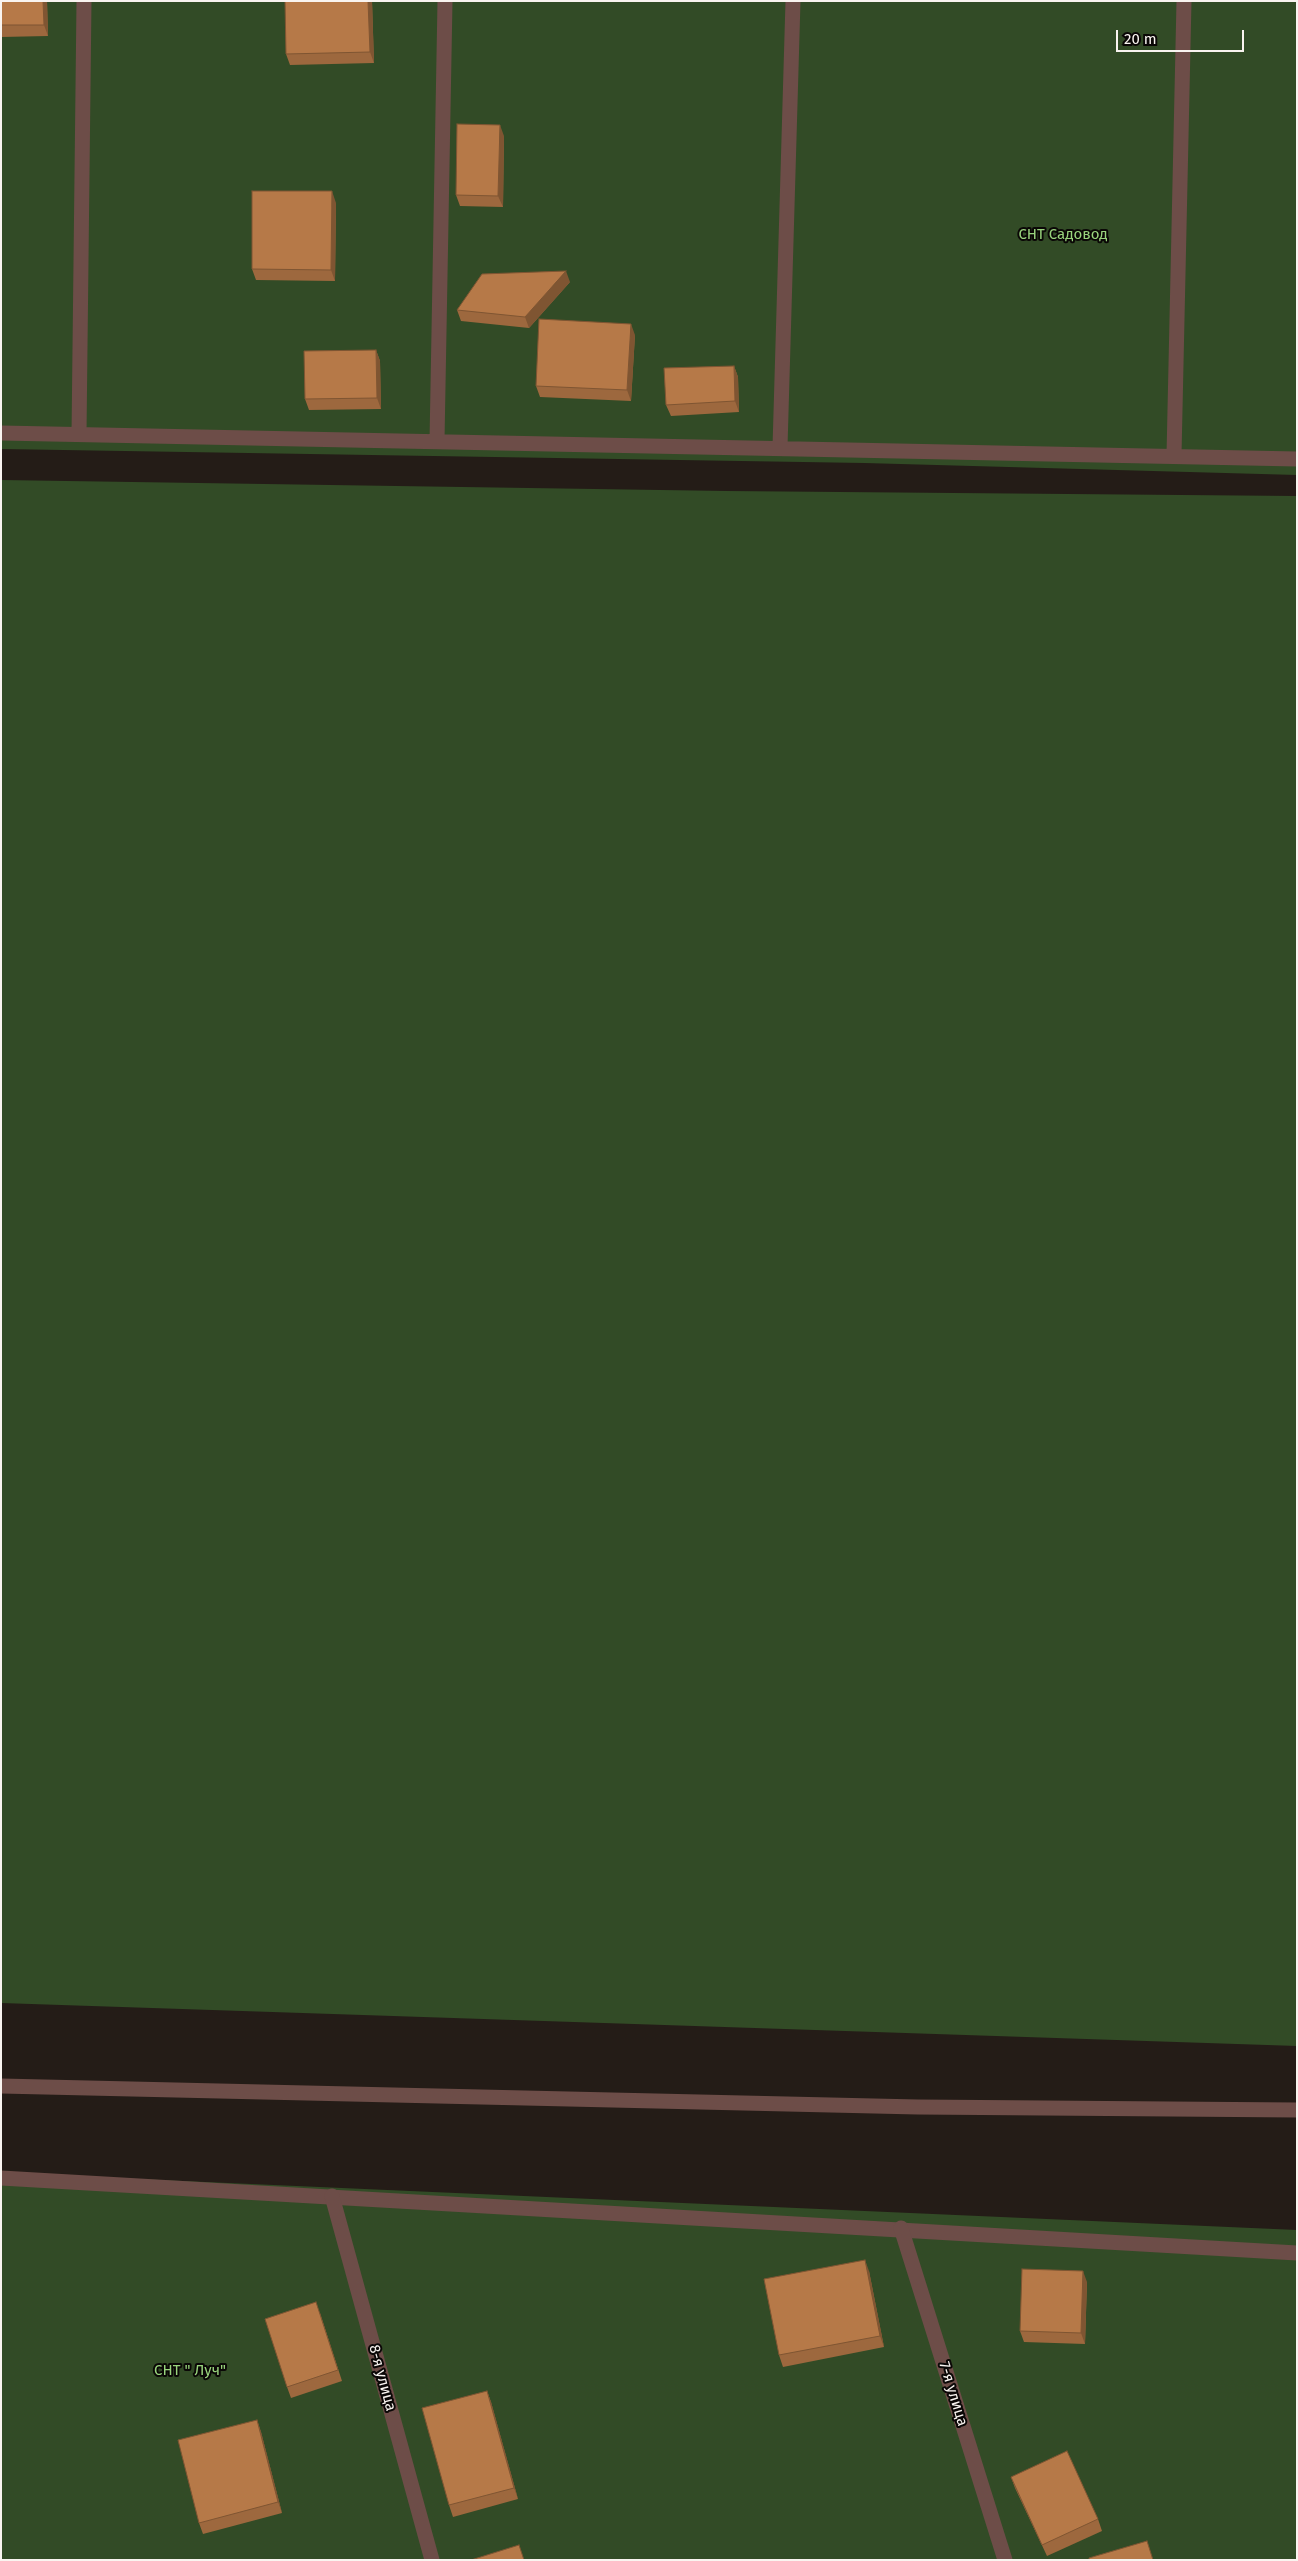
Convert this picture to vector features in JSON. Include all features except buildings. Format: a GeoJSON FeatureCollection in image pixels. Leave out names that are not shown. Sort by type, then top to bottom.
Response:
{"type":"FeatureCollection","features":[{"type":"Feature","properties":{"kind":"street"},"geometry":{"type":"LineString","coordinates":[[79,434],[84,1]]}},
{"type":"Feature","properties":{"kind":"street"},"geometry":{"type":"LineString","coordinates":[[437,441],[445,1]]}},
{"type":"Feature","properties":{"kind":"street"},"geometry":{"type":"LineString","coordinates":[[780,447],[793,1]]}},
{"type":"Feature","properties":{"kind":"street"},"geometry":{"type":"LineString","coordinates":[[1174,455],[1184,1]]}},
{"type":"Feature","properties":{"kind":"street"},"geometry":{"type":"LineString","coordinates":[[1,432],[1297,459]]}},
{"type":"Feature","properties":{"kind":"street"},"geometry":{"type":"LineString","coordinates":[[1,2086],[918,2107],[1297,2110]]}},
{"type":"Feature","properties":{"kind":"street"},"geometry":{"type":"LineString","coordinates":[[1,2178],[901,2228],[1297,2253]]}},
{"type":"Feature","properties":{"kind":"street","name":"8-я улица"},"geometry":{"type":"LineString","coordinates":[[332,2196],[432,2560]]}},
{"type":"Feature","properties":{"kind":"street","name":"7-я улица"},"geometry":{"type":"LineString","coordinates":[[901,2228],[1005,2560]]}},
{"type":"Feature","properties":{"kind":"green space","name":"СНТ Садовод"},"geometry":{"type":"Polygon","coordinates":[[[1,1],[1297,1],[1297,475],[864,463],[1,449],[1,1]]]}},
{"type":"Feature","properties":{"kind":"green space"},"geometry":{"type":"Polygon","coordinates":[[[1,480],[727,491],[1297,496],[1297,2046],[1,2003],[1,480]]]}},
{"type":"Feature","properties":{"kind":"green space","name":"СНТ \" Луч\""},"geometry":{"type":"Polygon","coordinates":[[[1,2173],[1297,2230],[1297,2560],[1,2560],[1,2173]]]}}]}
